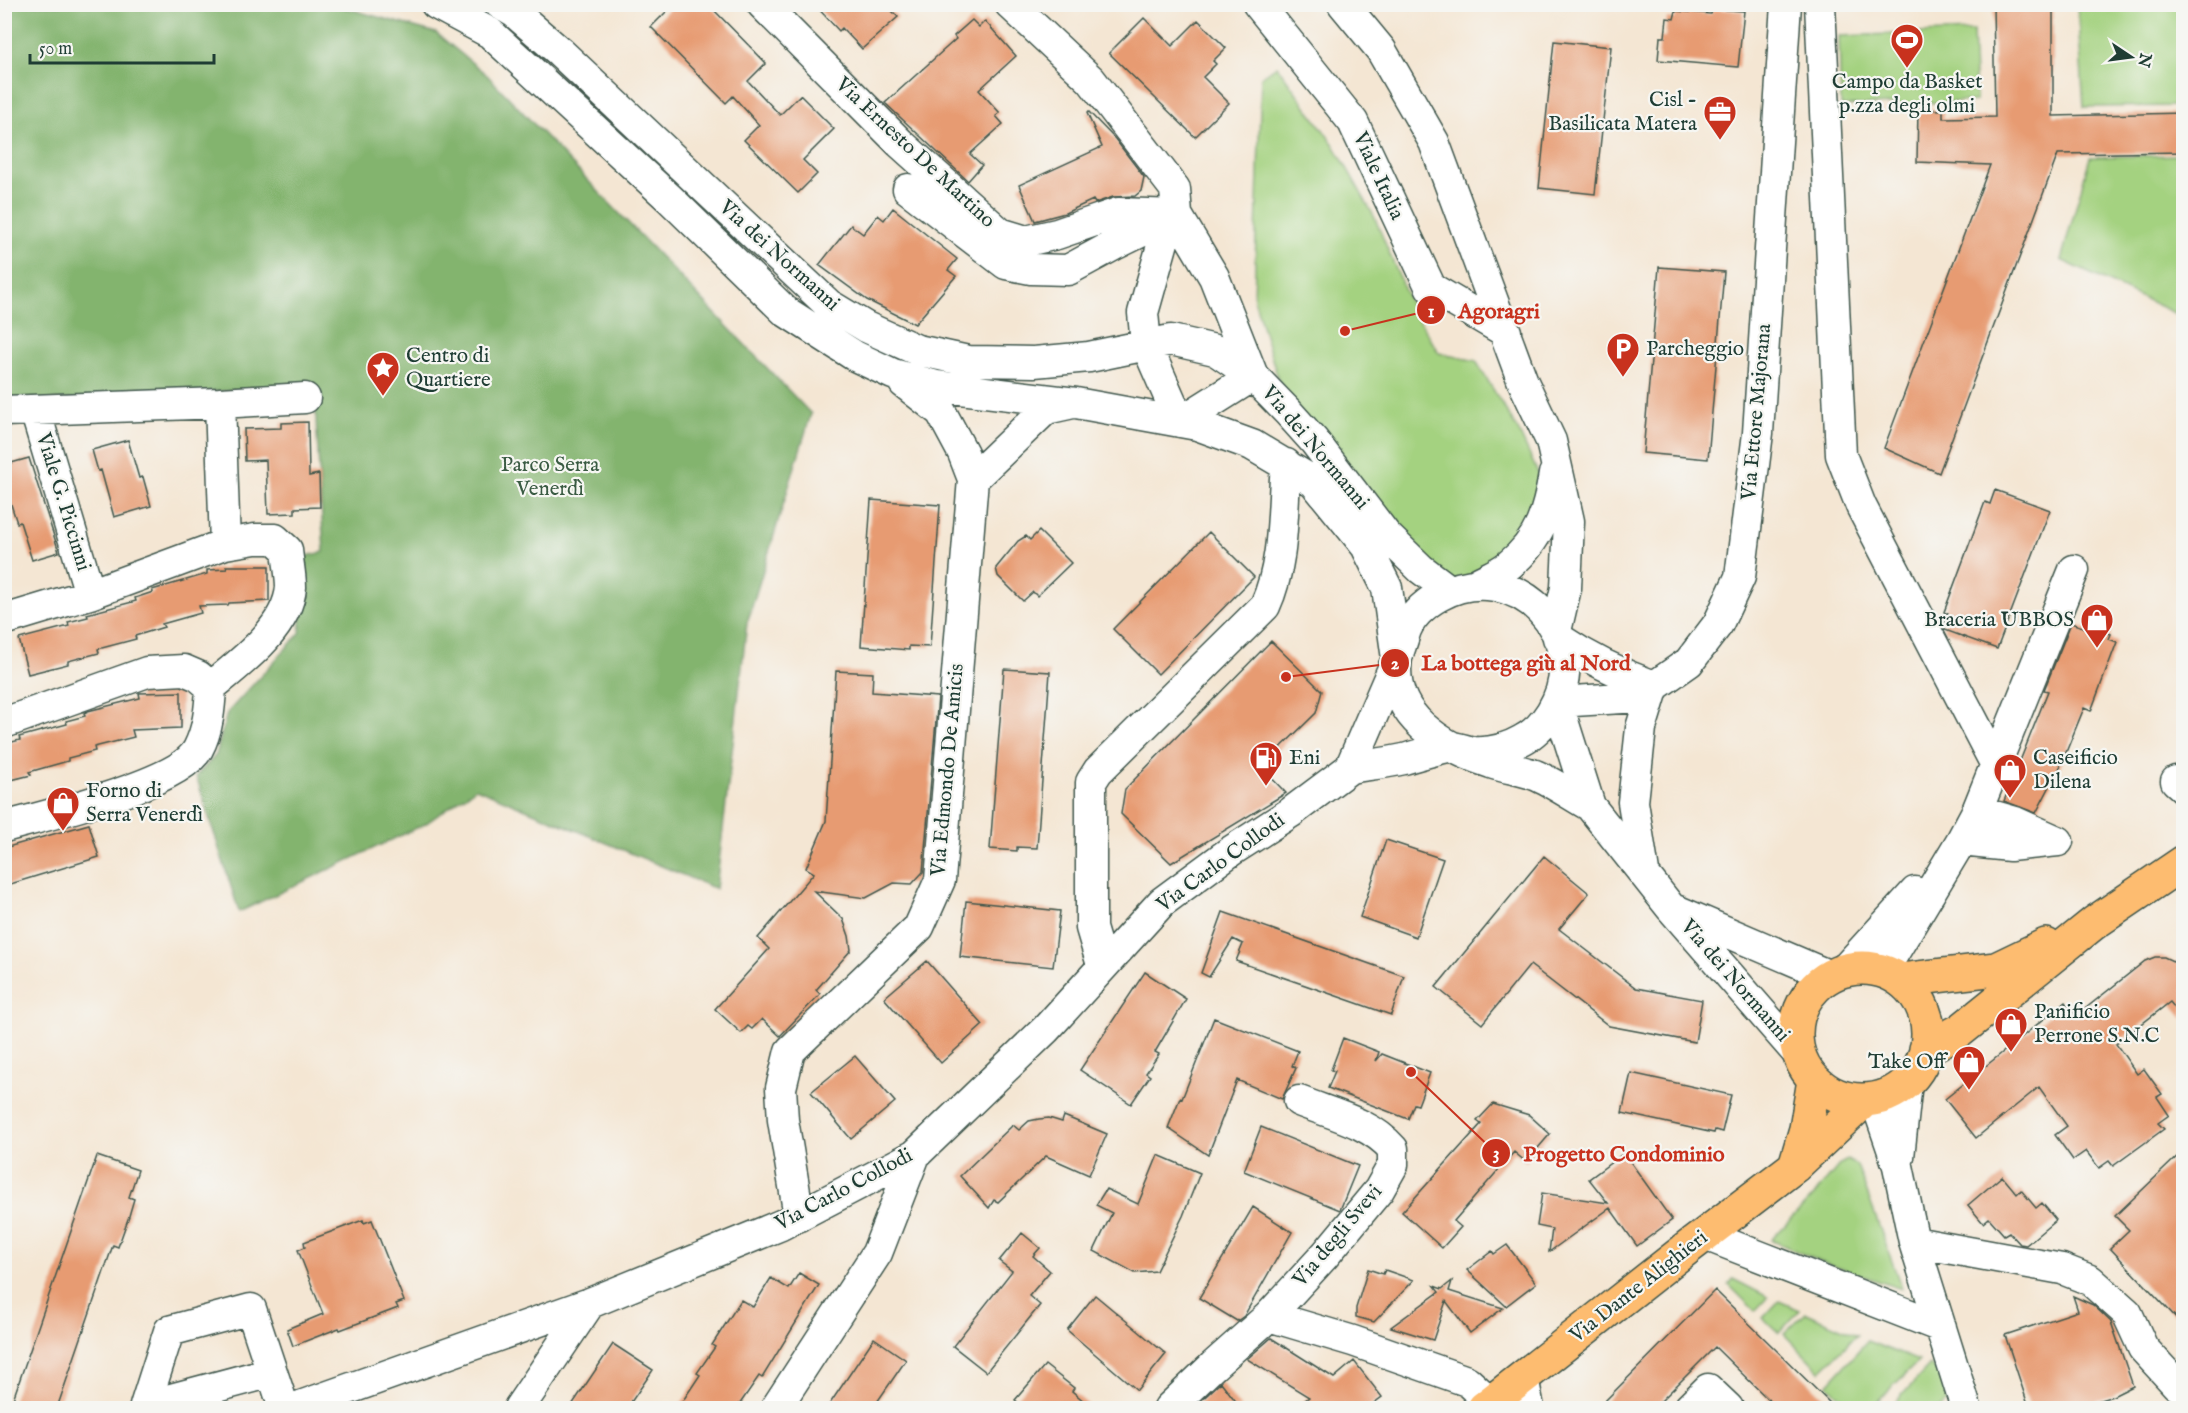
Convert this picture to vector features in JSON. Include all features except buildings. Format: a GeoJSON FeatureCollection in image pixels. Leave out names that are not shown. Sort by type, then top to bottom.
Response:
{"type":"FeatureCollection","features":[{"type":"Feature","properties":{"kind":"main road"},"geometry":{"type":"LineString","coordinates":[[1926,1049],[1961,1030],[2094,923],[2184,862]]}},
{"type":"Feature","properties":{"kind":"main road"},"geometry":{"type":"LineString","coordinates":[[1870,1100],[1837,1096],[1824,1089],[1806,1067],[1796,1039],[1796,1024],[1800,1009],[1817,984],[1837,973],[1863,967],[1892,975],[1996,969],[2094,923]]}},
{"type":"Feature","properties":{"kind":"main road","name":"Via Dante Alighieri"},"geometry":{"type":"LineString","coordinates":[[1487,1406],[1526,1393],[1705,1235],[1795,1166],[1870,1100],[1892,1093],[1907,1082],[1916,1072],[1926,1049],[1927,1026],[1921,1003],[1892,975]]}},
{"type":"Feature","properties":{"kind":"main road"},"geometry":{"type":"LineString","coordinates":[[1795,1166],[1806,1129],[1806,1067]]}},
{"type":"Feature","properties":{"kind":"street","name":"Via dei Normanni"},"geometry":{"type":"LineString","coordinates":[[436,4],[490,33],[669,198],[784,311],[855,356],[892,374],[936,386],[1076,402],[1197,424],[1252,445],[1314,482],[1366,546],[1387,588],[1397,659]]}},
{"type":"Feature","properties":{"kind":"street","name":"Via dei Normanni"},"geometry":{"type":"LineString","coordinates":[[500,4],[515,13],[560,52],[828,304],[866,327],[916,350],[968,361],[1034,362],[1089,357],[1170,340],[1215,350],[1253,376],[1314,441],[1386,535],[1421,569],[1462,587]]}},
{"type":"Feature","properties":{"kind":"street","name":"Via Ernesto De Martino"},"geometry":{"type":"LineString","coordinates":[[762,4],[900,143],[1000,233],[1026,241],[1057,234],[1118,213],[1177,215]]}},
{"type":"Feature","properties":{"kind":"street"},"geometry":{"type":"LineString","coordinates":[[1010,4],[1090,80],[1175,189],[1177,215],[1214,277],[1253,376],[1180,422],[1146,344],[1143,313],[1165,235],[1177,215]]}},
{"type":"Feature","properties":{"kind":"street","name":"Viale Italia"},"geometry":{"type":"LineString","coordinates":[[1258,4],[1353,122],[1431,288],[1506,332]]}},
{"type":"Feature","properties":{"kind":"street"},"geometry":{"type":"LineString","coordinates":[[1343,4],[1382,50],[1434,142],[1524,381],[1551,441],[1569,521],[1566,588],[1557,635]]}},
{"type":"Feature","properties":{"kind":"street","name":"Via Ettore Majorana"},"geometry":{"type":"LineString","coordinates":[[1557,702],[1639,697],[1689,662],[1718,624],[1740,577],[1758,433],[1786,4]]}},
{"type":"Feature","properties":{"kind":"street"},"geometry":{"type":"LineString","coordinates":[[1820,4],[1841,456],[1861,506],[1996,765]]}},
{"type":"Feature","properties":{"kind":"street"},"geometry":{"type":"LineString","coordinates":[[908,189],[1006,264],[1031,269],[1068,270],[1113,244],[1177,215]]}},
{"type":"Feature","properties":{"kind":"street"},"geometry":{"type":"LineString","coordinates":[[892,374],[941,412],[963,453],[973,479],[1046,409],[1076,402]]}},
{"type":"Feature","properties":{"kind":"street"},"geometry":{"type":"LineString","coordinates":[[4,411],[305,398]]}},
{"type":"Feature","properties":{"kind":"street"},"geometry":{"type":"LineString","coordinates":[[220,403],[225,544]]}},
{"type":"Feature","properties":{"kind":"street","name":"Viale G. Piccinni"},"geometry":{"type":"LineString","coordinates":[[35,410],[90,594]]}},
{"type":"Feature","properties":{"kind":"street"},"geometry":{"type":"LineString","coordinates":[[1350,768],[1397,659],[1405,632],[1416,614],[1431,600],[1508,566],[1535,537],[1550,500],[1556,462]]}},
{"type":"Feature","properties":{"kind":"street"},"geometry":{"type":"LineString","coordinates":[[1102,965],[1091,928],[1091,782],[1098,771],[1265,606],[1272,590],[1279,561],[1286,464]]}},
{"type":"Feature","properties":{"kind":"street","name":"Via Edmondo De Amicis"},"geometry":{"type":"LineString","coordinates":[[799,1216],[783,1120],[781,1088],[790,1051],[919,927],[940,880],[973,479]]}},
{"type":"Feature","properties":{"kind":"street"},"geometry":{"type":"LineString","coordinates":[[4,620],[90,594],[225,544],[255,539],[275,539],[287,550],[291,589],[280,620],[256,649],[211,687],[209,717],[198,751],[177,768],[149,784],[4,827]]}},
{"type":"Feature","properties":{"kind":"street"},"geometry":{"type":"LineString","coordinates":[[1892,975],[1977,811],[2074,570]]}},
{"type":"Feature","properties":{"kind":"street"},"geometry":{"type":"LineString","coordinates":[[1350,768],[1402,759],[1451,746],[1475,752],[1501,749],[1525,740],[1544,723],[1557,702],[1564,678],[1563,654],[1557,635],[1542,610],[1523,595],[1500,586],[1462,587]]}},
{"type":"Feature","properties":{"kind":"street"},"geometry":{"type":"LineString","coordinates":[[1557,635],[1584,656],[1626,676],[1654,686],[1641,728],[1634,802],[1644,874]]}},
{"type":"Feature","properties":{"kind":"street"},"geometry":{"type":"LineString","coordinates":[[1397,659],[1399,687],[1409,712],[1427,733],[1489,763],[1534,775],[1590,806]]}},
{"type":"Feature","properties":{"kind":"street"},"geometry":{"type":"LineString","coordinates":[[4,723],[147,672],[184,669],[198,676],[211,687]]}},
{"type":"Feature","properties":{"kind":"street"},"geometry":{"type":"LineString","coordinates":[[1557,702],[1590,806]]}},
{"type":"Feature","properties":{"kind":"street","name":"Via Carlo Collodi"},"geometry":{"type":"LineString","coordinates":[[295,1408],[590,1303],[781,1225],[915,1155],[1046,1029],[1102,965],[1162,902],[1231,851],[1290,813],[1350,768]]}},
{"type":"Feature","properties":{"kind":"street","name":"Via dei Normanni"},"geometry":{"type":"LineString","coordinates":[[1590,806],[1671,908],[1806,1067]]}},
{"type":"Feature","properties":{"kind":"street"},"geometry":{"type":"LineString","coordinates":[[1961,841],[2010,846],[2058,841],[2015,822],[1977,811]]}},
{"type":"Feature","properties":{"kind":"street"},"geometry":{"type":"LineString","coordinates":[[1837,973],[1961,841]]}},
{"type":"Feature","properties":{"kind":"street","name":"Via dei Normanni"},"geometry":{"type":"LineString","coordinates":[[1671,908],[1837,973]]}},
{"type":"Feature","properties":{"kind":"street"},"geometry":{"type":"LineString","coordinates":[[1898,1166],[1907,1082]]}},
{"type":"Feature","properties":{"kind":"street"},"geometry":{"type":"LineString","coordinates":[[1870,1100],[1898,1166],[1914,1242],[1966,1408]]}},
{"type":"Feature","properties":{"kind":"street","name":"Via degli Svevi"},"geometry":{"type":"LineString","coordinates":[[1168,1408],[1269,1316],[1325,1255],[1378,1190],[1393,1165],[1393,1149],[1383,1137],[1362,1125],[1299,1101]]}},
{"type":"Feature","properties":{"kind":"street"},"geometry":{"type":"LineString","coordinates":[[776,1408],[877,1253],[915,1155]]}},
{"type":"Feature","properties":{"kind":"street"},"geometry":{"type":"LineString","coordinates":[[1705,1235],[1941,1327]]}},
{"type":"Feature","properties":{"kind":"street"},"geometry":{"type":"LineString","coordinates":[[1914,1242],[2062,1269],[2090,1280],[2127,1313],[2143,1348],[2177,1385]]}},
{"type":"Feature","properties":{"kind":"street"},"geometry":{"type":"LineString","coordinates":[[519,1408],[590,1303]]}},
{"type":"Feature","properties":{"kind":"street"},"geometry":{"type":"LineString","coordinates":[[1269,1316],[1353,1341],[1467,1381],[1487,1406]]}},
{"type":"Feature","properties":{"kind":"street"},"geometry":{"type":"LineString","coordinates":[[272,1372],[284,1408]]}},
{"type":"Feature","properties":{"kind":"street"},"geometry":{"type":"LineString","coordinates":[[1689,1408],[1708,1389],[1728,1408]]}},
{"type":"Feature","properties":{"kind":"green space","name":"Parco Serra Venerdì"},"geometry":{"type":"Polygon","coordinates":[[[5,5],[335,5],[436,33],[487,75],[811,414],[747,623],[716,889],[476,788],[425,824],[239,912],[196,776],[216,755],[227,713],[300,633],[306,556],[324,552],[314,386],[5,403],[5,5]]]}},
{"type":"Feature","properties":{"kind":"green space"},"geometry":{"type":"Polygon","coordinates":[[[2077,5],[2183,5],[2183,106],[2084,107],[2077,5]]]}},
{"type":"Feature","properties":{"kind":"green space","name":"Campo da Basket p.zza degli olmi"},"geometry":{"type":"Polygon","coordinates":[[[1973,31],[1976,101],[1841,106],[1839,36],[1973,31]]]}},
{"type":"Feature","properties":{"kind":"green space"},"geometry":{"type":"Polygon","coordinates":[[[1277,66],[1334,145],[1374,216],[1413,310],[1439,353],[1476,361],[1519,432],[1550,499],[1535,537],[1449,590],[1288,412],[1254,299],[1261,77],[1277,66]]]}},
{"type":"Feature","properties":{"kind":"green space"},"geometry":{"type":"Polygon","coordinates":[[[2184,155],[2183,317],[2061,260],[2090,157],[2184,155]]]}},
{"type":"Feature","properties":{"kind":"green space"},"geometry":{"type":"Polygon","coordinates":[[[1847,1160],[1857,1165],[1902,1289],[1821,1262],[1771,1240],[1840,1164],[1847,1160]]]}},
{"type":"Feature","properties":{"kind":"green space"},"geometry":{"type":"Polygon","coordinates":[[[1733,1279],[1768,1297],[1755,1311],[1729,1285],[1733,1279]]]}},
{"type":"Feature","properties":{"kind":"green space"},"geometry":{"type":"Polygon","coordinates":[[[1779,1301],[1800,1310],[1779,1333],[1763,1318],[1779,1301]]]}},
{"type":"Feature","properties":{"kind":"green space"},"geometry":{"type":"Polygon","coordinates":[[[1806,1313],[1857,1335],[1820,1371],[1784,1334],[1806,1313]]]}},
{"type":"Feature","properties":{"kind":"green space"},"geometry":{"type":"Polygon","coordinates":[[[1867,1341],[1919,1361],[1870,1408],[1855,1408],[1827,1385],[1867,1341]]]}},
{"type":"Feature","properties":{"kind":"green space"},"geometry":{"type":"Polygon","coordinates":[[[1930,1365],[1939,1373],[1949,1399],[1941,1408],[1890,1408],[1930,1365]]]}},
{"type":"Feature","properties":{"kind":"place","name":"Campo da Basket p.zza degli olmi"},"geometry":{"type":"Point","coordinates":[1907,69]}},
{"type":"Feature","properties":{"kind":"place","name":"Cisl - Basilicata Matera"},"geometry":{"type":"Point","coordinates":[1720,141]}},
{"type":"Feature","properties":{"kind":"place","name":"Agoragri"},"geometry":{"type":"Point","coordinates":[1345,331]}},
{"type":"Feature","properties":{"kind":"place","name":"Parcheggio"},"geometry":{"type":"Point","coordinates":[1623,378]}},
{"type":"Feature","properties":{"kind":"place","name":"Centro di Quartiere"},"geometry":{"type":"Point","coordinates":[383,397]}},
{"type":"Feature","properties":{"kind":"place","name":"Braceria UBBOS"},"geometry":{"type":"Point","coordinates":[2097,649]}},
{"type":"Feature","properties":{"kind":"place","name":"La bottega giù al Nord"},"geometry":{"type":"Point","coordinates":[1286,677]}},
{"type":"Feature","properties":{"kind":"place","name":"Eni"},"geometry":{"type":"Point","coordinates":[1266,787]}},
{"type":"Feature","properties":{"kind":"place","name":"Caseificio Dilena"},"geometry":{"type":"Point","coordinates":[2010,799]}},
{"type":"Feature","properties":{"kind":"place","name":"Forno di Serra Venerdì"},"geometry":{"type":"Point","coordinates":[63,832]}},
{"type":"Feature","properties":{"kind":"place","name":"Panificio Perrone S.N.C"},"geometry":{"type":"Point","coordinates":[2011,1053]}},
{"type":"Feature","properties":{"kind":"place","name":"Progetto Condominio"},"geometry":{"type":"Point","coordinates":[1411,1072]}},
{"type":"Feature","properties":{"kind":"place","name":"Take Off"},"geometry":{"type":"Point","coordinates":[1969,1091]}}]}
